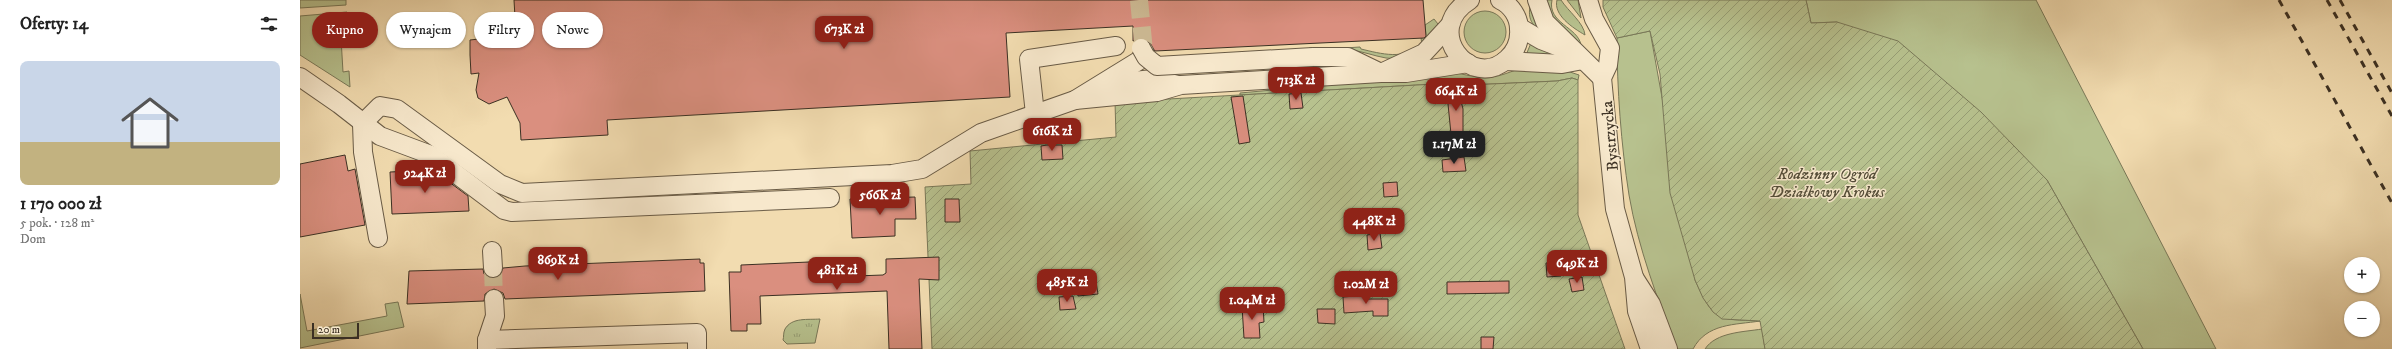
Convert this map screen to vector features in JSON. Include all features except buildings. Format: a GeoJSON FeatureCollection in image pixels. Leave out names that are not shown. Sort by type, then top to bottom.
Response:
{"type":"FeatureCollection","features":[{"type":"Feature","properties":{"kind":"street"},"geometry":{"type":"LineString","coordinates":[[1470,0],[1460,6],[1453,15],[1450,26],[1452,48],[1459,57],[1468,63],[1483,68],[1505,61],[1562,64],[1578,56]]}},
{"type":"Feature","properties":{"kind":"street"},"geometry":{"type":"LineString","coordinates":[[1500,0],[1511,8],[1518,22],[1541,40],[1578,56]]}},
{"type":"Feature","properties":{"kind":"street"},"geometry":{"type":"LineString","coordinates":[[1505,61],[1517,46],[1518,22],[1525,0]]}},
{"type":"Feature","properties":{"kind":"street"},"geometry":{"type":"LineString","coordinates":[[1537,0],[1545,22],[1602,78]]}},
{"type":"Feature","properties":{"kind":"street","name":"Bystrzycka"},"geometry":{"type":"LineString","coordinates":[[1588,0],[1594,19],[1610,48],[1608,65],[1602,78],[1615,209],[1634,277],[1636,310],[1650,349]]}},
{"type":"Feature","properties":{"kind":"street"},"geometry":{"type":"LineString","coordinates":[[1142,49],[1146,57],[1157,66],[1313,57],[1348,57],[1381,72],[1424,53],[1450,26]]}},
{"type":"Feature","properties":{"kind":"street"},"geometry":{"type":"LineString","coordinates":[[1035,114],[1029,59],[1116,46]]}},
{"type":"Feature","properties":{"kind":"street"},"geometry":{"type":"LineString","coordinates":[[1142,49],[1148,58],[1185,85]]}},
{"type":"Feature","properties":{"kind":"street"},"geometry":{"type":"LineString","coordinates":[[1075,100],[1140,60],[1142,49]]}},
{"type":"Feature","properties":{"kind":"street"},"geometry":{"type":"LineString","coordinates":[[378,238],[362,152],[362,124],[380,106],[397,109],[500,184],[522,193],[912,172],[932,164],[981,133],[1075,100],[1157,92],[1185,85],[1381,72],[1406,73],[1468,63]]}},
{"type":"Feature","properties":{"kind":"street"},"geometry":{"type":"LineString","coordinates":[[300,77],[339,104],[362,124],[380,136],[431,155],[504,210],[512,212],[830,198]]}},
{"type":"Feature","properties":{"kind":"street"},"geometry":{"type":"LineString","coordinates":[[1096,86],[1153,79],[1185,85]]}},
{"type":"Feature","properties":{"kind":"street","name":"Bystrzycka"},"geometry":{"type":"LineString","coordinates":[[1634,277],[1651,304],[1668,349]]}},
{"type":"Feature","properties":{"kind":"street"},"geometry":{"type":"LineString","coordinates":[[494,299],[495,316],[487,344],[697,341]]}},
{"type":"Feature","properties":{"kind":"green space"},"geometry":{"type":"Polygon","coordinates":[[[300,0],[346,0],[346,5],[300,8],[300,0]]]}},
{"type":"Feature","properties":{"kind":"green space"},"geometry":{"type":"Polygon","coordinates":[[[1541,0],[1552,0],[1554,14],[1558,20],[1579,39],[1581,45],[1566,36],[1541,0]]]}},
{"type":"Feature","properties":{"kind":"green space"},"geometry":{"type":"Polygon","coordinates":[[[1557,0],[1561,0],[1579,22],[1585,35],[1575,29],[1561,16],[1558,11],[1557,0]]]}},
{"type":"Feature","properties":{"kind":"green space"},"geometry":{"type":"Polygon","coordinates":[[[1567,0],[1578,0],[1581,18],[1567,0]]]}},
{"type":"Feature","properties":{"kind":"green space","name":"Rodzinny Ogród Działkowy Krokus"},"geometry":{"type":"Polygon","coordinates":[[[1603,0],[1806,0],[1811,23],[1837,22],[1898,41],[1981,112],[2047,180],[2143,349],[1765,349],[1760,321],[1722,319],[1713,312],[1703,298],[1695,280],[1670,193],[1660,74],[1650,31],[1617,38],[1603,7],[1603,0]]]}},
{"type":"Feature","properties":{"kind":"green space"},"geometry":{"type":"Polygon","coordinates":[[[1806,0],[2036,0],[2216,349],[2143,349],[2047,180],[1837,22],[1811,23],[1806,0]]]}},
{"type":"Feature","properties":{"kind":"green space"},"geometry":{"type":"Polygon","coordinates":[[[1530,6],[1550,36],[1537,28],[1531,21],[1529,12],[1530,6]]]}},
{"type":"Feature","properties":{"kind":"green space"},"geometry":{"type":"Polygon","coordinates":[[[1485,11],[1500,17],[1506,32],[1500,47],[1485,53],[1470,47],[1464,32],[1470,17],[1485,11]]]}},
{"type":"Feature","properties":{"kind":"green space"},"geometry":{"type":"Polygon","coordinates":[[[312,15],[312,48],[342,48],[343,72],[349,71],[350,87],[300,55],[300,16],[312,15]]]}},
{"type":"Feature","properties":{"kind":"green space"},"geometry":{"type":"Polygon","coordinates":[[[1434,19],[1438,24],[1436,32],[1431,39],[1419,50],[1403,57],[1386,58],[1350,50],[1313,50],[1360,47],[1361,49],[1377,53],[1407,53],[1422,45],[1421,38],[1426,37],[1425,25],[1434,19]]]}},
{"type":"Feature","properties":{"kind":"green space"},"geometry":{"type":"Polygon","coordinates":[[[1650,31],[1695,280],[1707,304],[1718,316],[1734,320],[1760,321],[1732,325],[1714,330],[1699,340],[1693,349],[1676,349],[1643,254],[1633,215],[1626,176],[1620,116],[1617,38],[1650,31]]]}},
{"type":"Feature","properties":{"kind":"green space"},"geometry":{"type":"Polygon","coordinates":[[[1531,43],[1567,55],[1526,55],[1531,43]]]}},
{"type":"Feature","properties":{"kind":"green space"},"geometry":{"type":"Polygon","coordinates":[[[1516,70],[1564,70],[1579,75],[1578,80],[1572,78],[1557,81],[1469,85],[1442,97],[1435,84],[1240,95],[1240,93],[1456,73],[1486,78],[1516,70]]]}},
{"type":"Feature","properties":{"kind":"green space"},"geometry":{"type":"Polygon","coordinates":[[[1572,78],[1578,80],[1578,215],[1625,349],[932,349],[925,187],[971,184],[970,151],[1116,137],[1115,102],[1435,84],[1442,97],[1469,85],[1557,81],[1572,78]]]}},
{"type":"Feature","properties":{"kind":"green space"},"geometry":{"type":"Polygon","coordinates":[[[300,294],[307,331],[387,316],[385,304],[398,302],[404,327],[300,348],[300,294]]]}},
{"type":"Feature","properties":{"kind":"green space"},"geometry":{"type":"Polygon","coordinates":[[[820,319],[815,343],[787,344],[783,340],[785,329],[788,325],[801,320],[820,319]]]}},
{"type":"Feature","properties":{"kind":"green space"},"geometry":{"type":"Polygon","coordinates":[[[1762,329],[1765,349],[1705,349],[1710,343],[1723,336],[1762,329]]]}},
{"type":"Feature","properties":{"kind":"tunnel"},"geometry":{"type":"LineString","coordinates":[[1139,0],[1144,51]]}},
{"type":"Feature","properties":{"kind":"tunnel"},"geometry":{"type":"LineString","coordinates":[[493,268],[494,299]]}},
{"type":"Feature","properties":{"kind":"railway"},"geometry":{"type":"LineString","coordinates":[[2279,0],[2392,203]]}},
{"type":"Feature","properties":{"kind":"railway"},"geometry":{"type":"LineString","coordinates":[[2327,0],[2392,116]]}},
{"type":"Feature","properties":{"kind":"railway"},"geometry":{"type":"LineString","coordinates":[[2340,0],[2392,93]]}}]}
